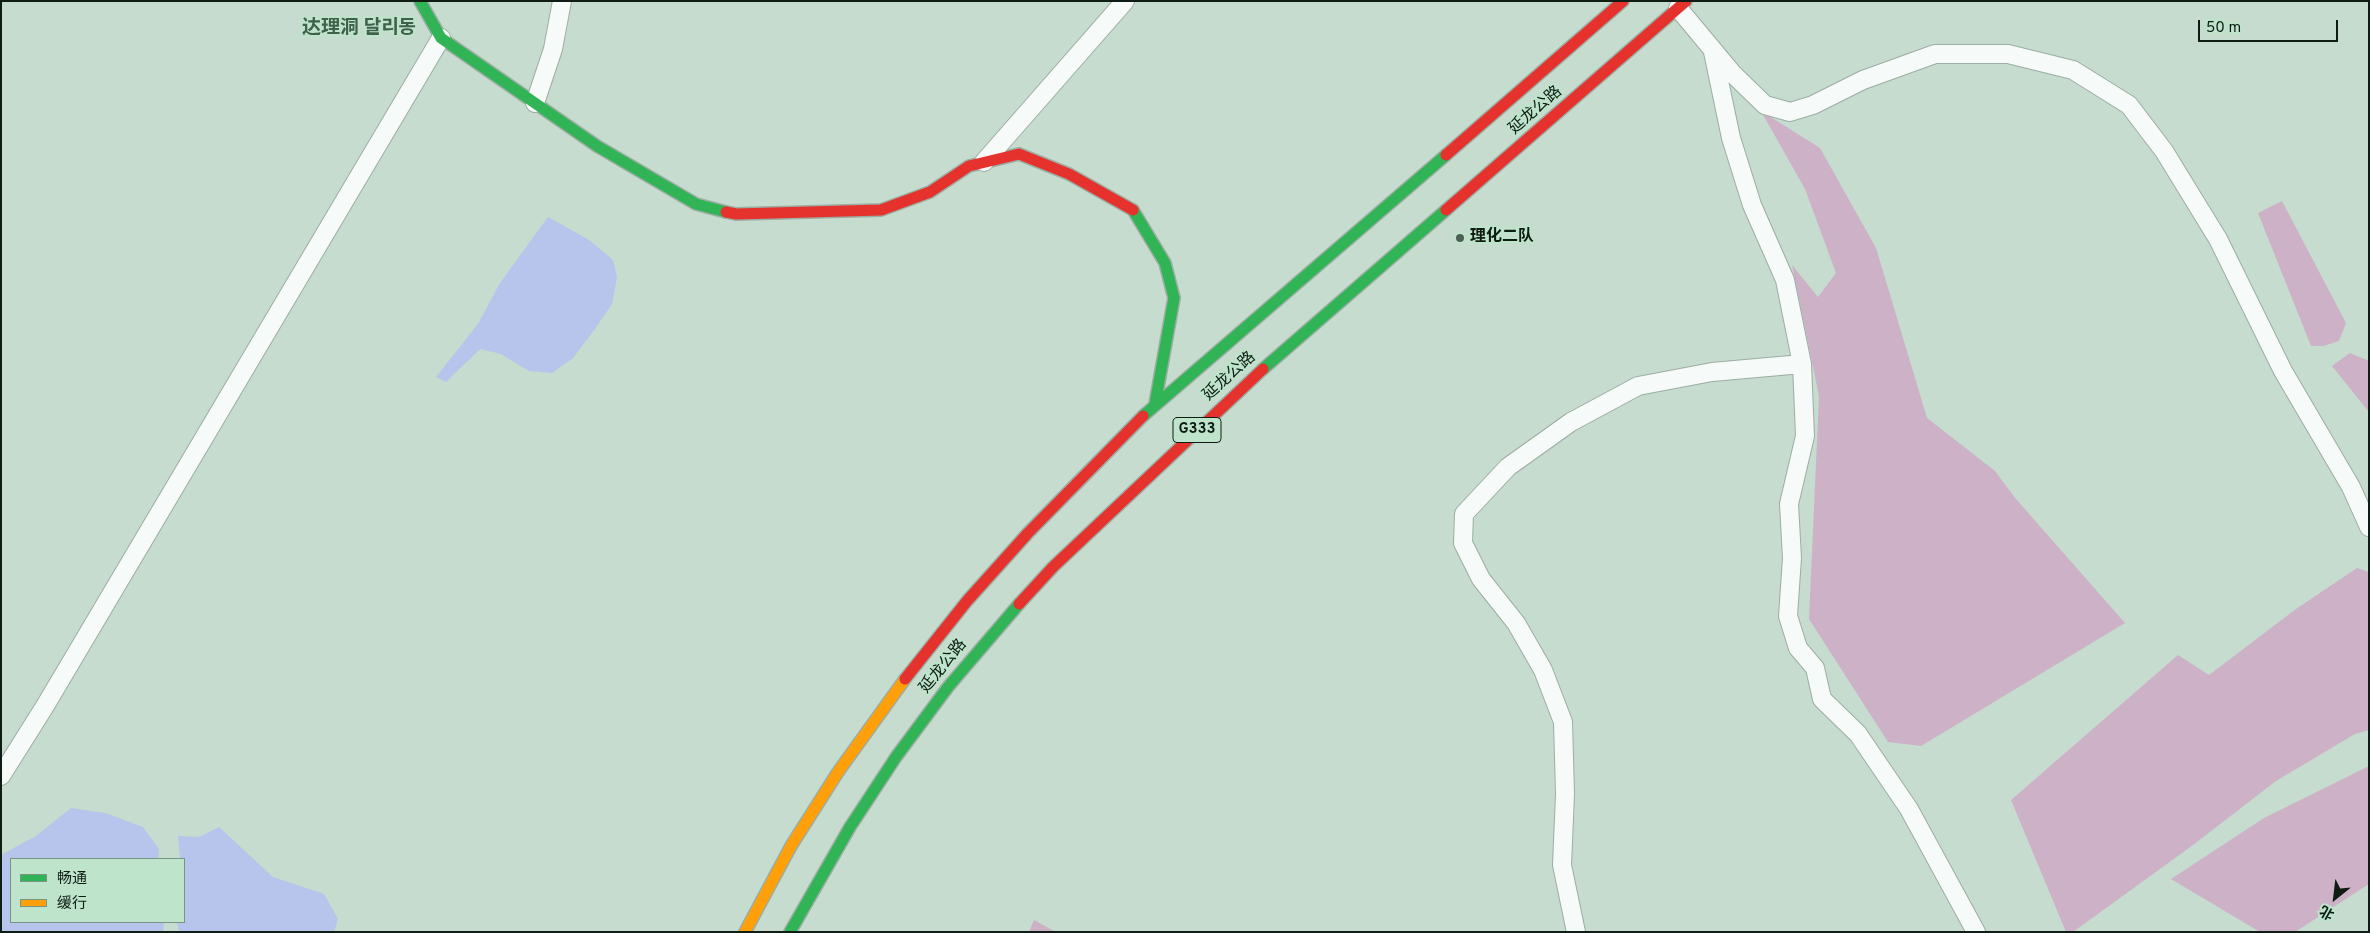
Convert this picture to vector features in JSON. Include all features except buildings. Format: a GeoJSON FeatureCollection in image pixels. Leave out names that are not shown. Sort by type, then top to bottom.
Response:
{"type":"FeatureCollection","features":[{"type":"Feature","properties":{"kind":"main road"},"geometry":{"type":"LineString","coordinates":[[420,1],[441,38],[597,146],[696,204],[736,214],[881,210],[930,192],[969,166],[1019,154],[1069,174],[1134,211],[1165,263],[1174,298],[1155,404]]}},
{"type":"Feature","properties":{"kind":"main road","name":"延龙公路"},"geometry":{"type":"LineString","coordinates":[[745,932],[791,846],[838,772],[920,656],[1028,533],[1155,404],[1232,341],[1623,1]]}},
{"type":"Feature","properties":{"kind":"main road","name":"延龙公路"},"geometry":{"type":"LineString","coordinates":[[790,932],[850,827],[896,757],[948,687],[1001,624],[1053,567],[1237,392],[1682,5]]}},
{"type":"Feature","properties":{"kind":"street"},"geometry":{"type":"LineString","coordinates":[[535,103],[552,49],[562,1]]}},
{"type":"Feature","properties":{"kind":"street"},"geometry":{"type":"LineString","coordinates":[[984,162],[1125,1]]}},
{"type":"Feature","properties":{"kind":"street"},"geometry":{"type":"LineString","coordinates":[[1682,5],[1713,51],[1733,74],[1765,105],[1790,112],[1813,105],[1863,80],[1936,54],[2008,54],[2073,70],[2128,105],[2164,150],[2218,239],[2283,371],[2351,487],[2369,527]]}},
{"type":"Feature","properties":{"kind":"street"},"geometry":{"type":"LineString","coordinates":[[1,776],[45,706],[441,38]]}},
{"type":"Feature","properties":{"kind":"street"},"geometry":{"type":"LineString","coordinates":[[1713,51],[1731,138],[1752,205],[1785,280],[1802,364],[1804,436],[1789,504],[1792,558],[1788,616],[1798,648],[1815,668],[1822,698],[1858,734],[1909,808],[1976,932]]}},
{"type":"Feature","properties":{"kind":"street"},"geometry":{"type":"LineString","coordinates":[[1576,932],[1562,865],[1565,794],[1563,722],[1543,670],[1516,623],[1481,579],[1463,543],[1464,514],[1508,467],[1571,422],[1638,386],[1712,372],[1802,364]]}},
{"type":"Feature","properties":{"kind":"shaded area"},"geometry":{"type":"Polygon","coordinates":[[[1761,111],[1820,148],[1876,248],[1927,418],[1995,471],[2016,499],[2125,623],[1921,746],[1888,742],[1809,619],[1819,396],[1792,265],[1818,297],[1836,273],[1805,189],[1761,111]]]}},
{"type":"Feature","properties":{"kind":"shaded area"},"geometry":{"type":"Polygon","coordinates":[[[2282,201],[2346,323],[2339,341],[2323,346],[2311,346],[2258,213],[2282,201]]]}},
{"type":"Feature","properties":{"kind":"shaded area"},"geometry":{"type":"Polygon","coordinates":[[[2350,353],[2369,361],[2369,412],[2332,366],[2350,353]]]}},
{"type":"Feature","properties":{"kind":"shaded area"},"geometry":{"type":"Polygon","coordinates":[[[2357,568],[2369,572],[2369,730],[2355,734],[2276,781],[2193,845],[2073,932],[2066,932],[2011,800],[2178,655],[2209,675],[2296,609],[2357,568]]]}},
{"type":"Feature","properties":{"kind":"shaded area"},"geometry":{"type":"Polygon","coordinates":[[[2369,766],[2369,884],[2295,932],[2260,932],[2171,879],[2264,818],[2369,766]]]}},
{"type":"Feature","properties":{"kind":"shaded area"},"geometry":{"type":"Polygon","coordinates":[[[1034,920],[1056,932],[1029,932],[1034,920]]]}},
{"type":"Feature","properties":{"kind":"water"},"geometry":{"type":"Polygon","coordinates":[[[548,217],[589,240],[613,260],[617,277],[612,304],[592,333],[573,358],[552,373],[529,371],[501,354],[480,349],[446,382],[436,377],[478,324],[500,283],[548,217]]]}},
{"type":"Feature","properties":{"kind":"water"},"geometry":{"type":"Polygon","coordinates":[[[71,808],[105,813],[143,827],[159,849],[158,858],[10,858],[10,923],[164,923],[163,932],[1,932],[1,855],[36,836],[71,808]]]}},
{"type":"Feature","properties":{"kind":"water"},"geometry":{"type":"Polygon","coordinates":[[[219,827],[273,877],[324,894],[338,919],[334,932],[179,932],[177,923],[185,923],[185,858],[180,858],[178,836],[199,837],[219,827]]]}},
{"type":"Feature","properties":{"kind":"traffic: fast"},"geometry":{"type":"LineString","coordinates":[[420,1],[441,38],[597,146],[696,204],[726,212]]}},
{"type":"Feature","properties":{"kind":"traffic: fast"},"geometry":{"type":"LineString","coordinates":[[1143,416],[1446,155]]}},
{"type":"Feature","properties":{"kind":"traffic: fast"},"geometry":{"type":"LineString","coordinates":[[1133,210],[1165,263],[1174,298],[1155,404]]}},
{"type":"Feature","properties":{"kind":"traffic: fast"},"geometry":{"type":"LineString","coordinates":[[1263,369],[1446,210]]}},
{"type":"Feature","properties":{"kind":"traffic: fast"},"geometry":{"type":"LineString","coordinates":[[790,932],[850,827],[896,757],[948,687],[1019,604]]}},
{"type":"Feature","properties":{"kind":"traffic: slow"},"geometry":{"type":"LineString","coordinates":[[745,932],[791,846],[838,772],[905,679]]}},
{"type":"Feature","properties":{"kind":"traffic: jam"},"geometry":{"type":"LineString","coordinates":[[1446,155],[1623,1]]}},
{"type":"Feature","properties":{"kind":"traffic: jam"},"geometry":{"type":"LineString","coordinates":[[1446,210],[1686,1]]}},
{"type":"Feature","properties":{"kind":"traffic: jam"},"geometry":{"type":"LineString","coordinates":[[726,212],[736,214],[881,210],[930,192],[969,166],[1019,154],[1069,174],[1133,210]]}},
{"type":"Feature","properties":{"kind":"traffic: jam"},"geometry":{"type":"LineString","coordinates":[[1019,604],[1053,567],[1263,369]]}},
{"type":"Feature","properties":{"kind":"traffic: jam"},"geometry":{"type":"LineString","coordinates":[[905,679],[967,601],[1028,533],[1143,416]]}},
{"type":"Feature","properties":{"kind":"place","name":"理化二队"},"geometry":{"type":"Point","coordinates":[1460,238]}},
{"type":"Feature","properties":{"kind":"district","name":"达理洞 달리동"},"geometry":{"type":"Point","coordinates":[359,29]}}]}
